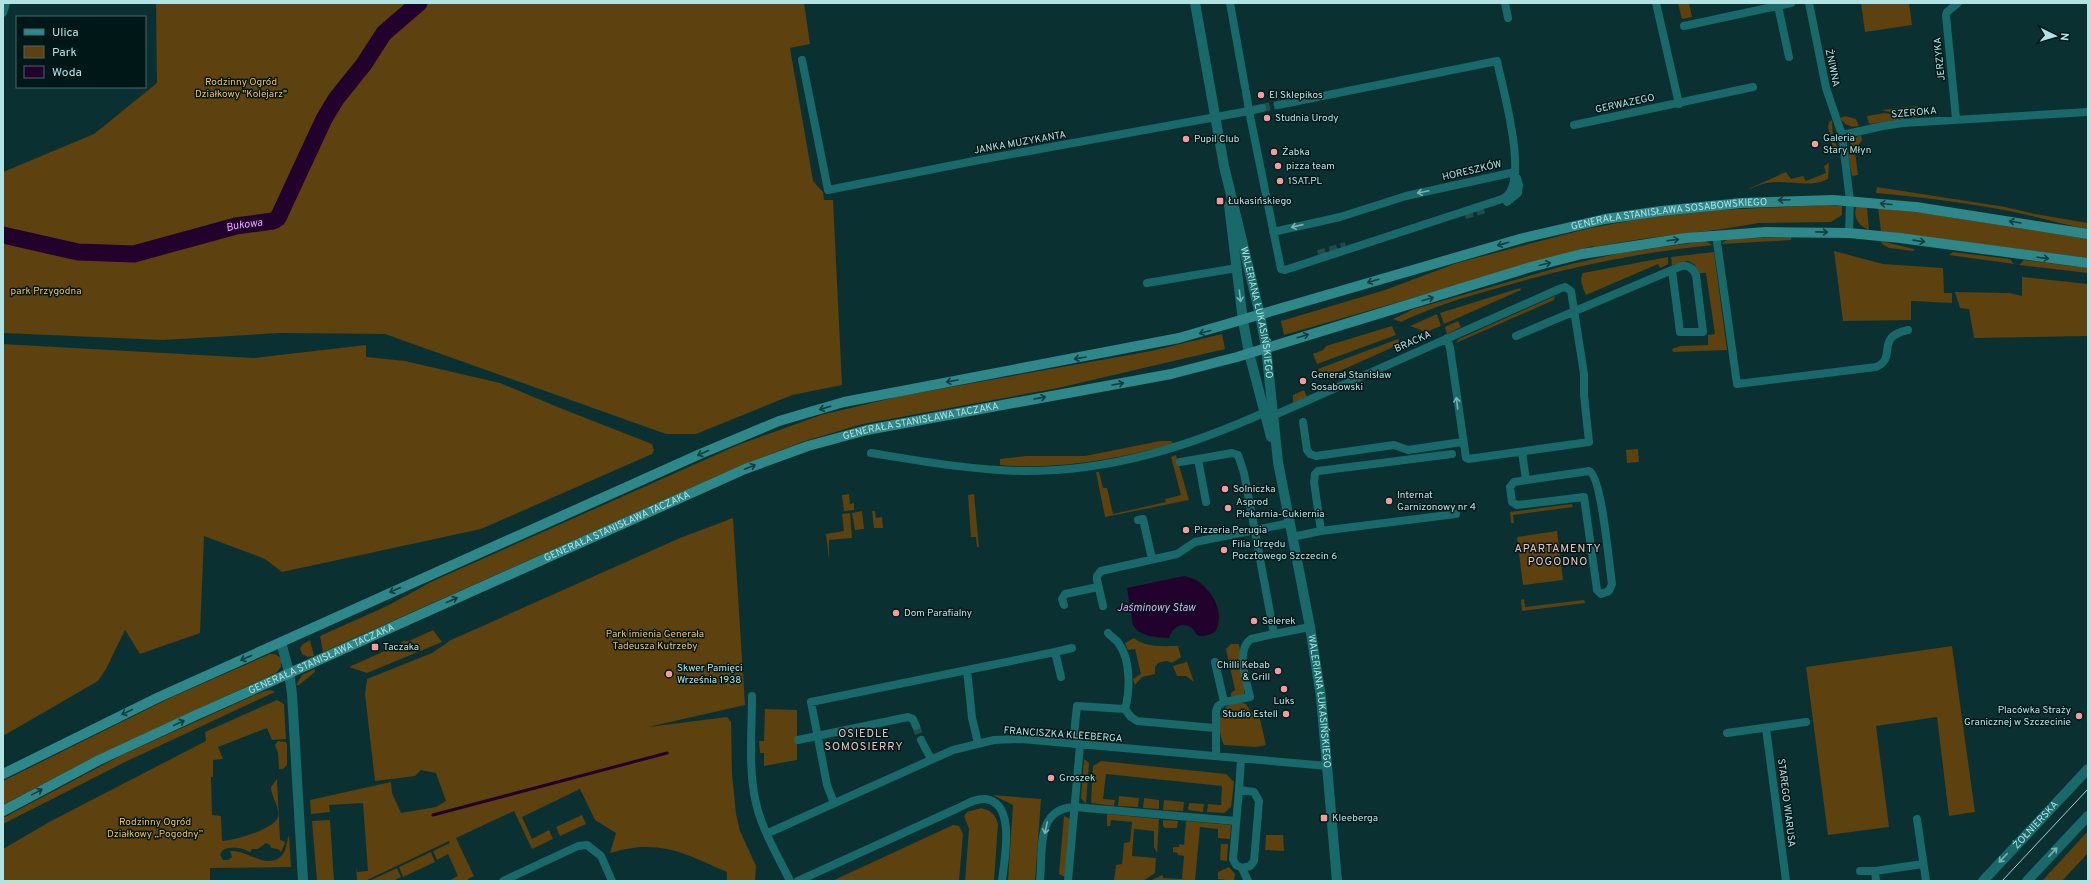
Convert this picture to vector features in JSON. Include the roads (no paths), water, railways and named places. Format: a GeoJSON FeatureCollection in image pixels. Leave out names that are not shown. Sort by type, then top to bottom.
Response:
{"type":"FeatureCollection","features":[{"type":"Feature","properties":{"kind":"main road","name":"GENERAŁA STANISŁAWA SOSABOWSKIEGO"},"geometry":{"type":"LineString","coordinates":[[1260,315],[1523,238],[1605,219],[1661,211],[1741,203],[1792,200],[1850,201],[1935,209],[2088,234]]}},
{"type":"Feature","properties":{"kind":"main road"},"geometry":{"type":"LineString","coordinates":[[1266,347],[1525,269],[1582,254],[1653,242],[1716,235],[1781,232],[1849,233],[1900,238],[2088,264]]}},
{"type":"Feature","properties":{"kind":"main road"},"geometry":{"type":"LineString","coordinates":[[3,774],[88,730],[281,642],[712,448],[779,422],[871,396],[1131,348],[1179,338],[1260,315]]}},
{"type":"Feature","properties":{"kind":"main road","name":"GENERAŁA STANISŁAWA TACZAKA"},"geometry":{"type":"LineString","coordinates":[[3,811],[99,760],[289,672],[746,469],[808,446],[842,436],[901,423],[1171,374],[1266,347]]}},
{"type":"Feature","properties":{"kind":"street"},"geometry":{"type":"LineString","coordinates":[[3,13],[6,3]]}},
{"type":"Feature","properties":{"kind":"street","name":"WALERIANA ŁUKASIŃSKIEGO"},"geometry":{"type":"LineString","coordinates":[[1195,3],[1224,166],[1243,321],[1249,353],[1269,414],[1310,627],[1323,717],[1337,881]]}},
{"type":"Feature","properties":{"kind":"street"},"geometry":{"type":"LineString","coordinates":[[1230,3],[1249,111],[1281,269],[1285,270],[1502,199],[1512,190],[1516,172]]}},
{"type":"Feature","properties":{"kind":"street"},"geometry":{"type":"LineString","coordinates":[[1505,3],[1508,18]]}},
{"type":"Feature","properties":{"kind":"street"},"geometry":{"type":"LineString","coordinates":[[1656,3],[1679,104]]}},
{"type":"Feature","properties":{"kind":"street"},"geometry":{"type":"LineString","coordinates":[[1684,26],[1791,3]]}},
{"type":"Feature","properties":{"kind":"street","name":"ŻNIWNA"},"geometry":{"type":"LineString","coordinates":[[1809,3],[1826,88],[1842,135]]}},
{"type":"Feature","properties":{"kind":"street","name":"JERZYKA"},"geometry":{"type":"LineString","coordinates":[[1956,119],[1946,15],[1947,12],[1958,3]]}},
{"type":"Feature","properties":{"kind":"street"},"geometry":{"type":"LineString","coordinates":[[1778,6],[1789,57]]}},
{"type":"Feature","properties":{"kind":"street","name":"JANKA MUZYKANTA"},"geometry":{"type":"LineString","coordinates":[[802,60],[828,190],[974,161],[1216,117]]}},
{"type":"Feature","properties":{"kind":"street","name":"HORESZKÓW"},"geometry":{"type":"LineString","coordinates":[[1273,232],[1340,217],[1406,196],[1516,172],[1515,148],[1497,61],[1278,105]]}},
{"type":"Feature","properties":{"kind":"street","name":"GERWAZEGO"},"geometry":{"type":"LineString","coordinates":[[1574,125],[1679,104],[1753,87]]}},
{"type":"Feature","properties":{"kind":"street"},"geometry":{"type":"LineString","coordinates":[[1216,117],[1262,108]]}},
{"type":"Feature","properties":{"kind":"street","name":"SZEROKA"},"geometry":{"type":"LineString","coordinates":[[1842,135],[1883,126],[1956,119],[2088,112]]}},
{"type":"Feature","properties":{"kind":"street"},"geometry":{"type":"LineString","coordinates":[[1842,135],[1850,201],[1849,233]]}},
{"type":"Feature","properties":{"kind":"street","name":"WALERIANA ŁUKASIŃSKIEGO"},"geometry":{"type":"LineString","coordinates":[[1224,166],[1260,315],[1266,347],[1269,414]]}},
{"type":"Feature","properties":{"kind":"street"},"geometry":{"type":"LineString","coordinates":[[1486,209],[1506,203],[1515,197],[1518,193],[1519,185],[1516,172]]}},
{"type":"Feature","properties":{"kind":"street"},"geometry":{"type":"LineString","coordinates":[[1716,235],[1737,384],[1744,385],[1876,367],[1882,364],[1886,358],[1888,343],[1891,337],[1895,334],[1908,330]]}},
{"type":"Feature","properties":{"kind":"street"},"geometry":{"type":"LineString","coordinates":[[1279,262],[1284,265],[1318,254]]}},
{"type":"Feature","properties":{"kind":"street"},"geometry":{"type":"LineString","coordinates":[[1516,336],[1672,270],[1686,266],[1695,272],[1703,332],[1680,332],[1672,270]]}},
{"type":"Feature","properties":{"kind":"street","name":"WALERIANA ŁUKASIŃSKIEGO"},"geometry":{"type":"LineString","coordinates":[[1147,283],[1237,268]]}},
{"type":"Feature","properties":{"kind":"street","name":"BRACKA"},"geometry":{"type":"LineString","coordinates":[[871,453],[1004,470],[1040,470],[1101,465],[1147,456],[1198,441],[1269,414],[1559,289],[1565,287],[1569,289],[1572,294],[1575,311]]}},
{"type":"Feature","properties":{"kind":"street"},"geometry":{"type":"LineString","coordinates":[[1447,338],[1450,348],[1464,456],[1468,459],[1589,442],[1584,395],[1584,374],[1575,311]]}},
{"type":"Feature","properties":{"kind":"street"},"geometry":{"type":"LineString","coordinates":[[1303,422],[1307,450],[1310,454],[1316,456],[1394,445],[1408,450],[1462,442]]}},
{"type":"Feature","properties":{"kind":"street"},"geometry":{"type":"LineString","coordinates":[[1522,452],[1526,480]]}},
{"type":"Feature","properties":{"kind":"street"},"geometry":{"type":"LineString","coordinates":[[1180,462],[1232,453],[1238,455],[1244,473],[1274,634]]}},
{"type":"Feature","properties":{"kind":"street"},"geometry":{"type":"LineString","coordinates":[[1320,531],[1314,482],[1315,474],[1318,471],[1452,454]]}},
{"type":"Feature","properties":{"kind":"street"},"geometry":{"type":"LineString","coordinates":[[1198,459],[1206,502]]}},
{"type":"Feature","properties":{"kind":"street"},"geometry":{"type":"LineString","coordinates":[[1589,471],[1594,474],[1600,496],[1612,584],[1609,591],[1601,594],[1597,590],[1584,497],[1514,505],[1512,502],[1511,484],[1526,480],[1589,471]]}},
{"type":"Feature","properties":{"kind":"street"},"geometry":{"type":"LineString","coordinates":[[1292,537],[1320,531],[1456,514]]}},
{"type":"Feature","properties":{"kind":"street"},"geometry":{"type":"LineString","coordinates":[[1138,520],[1143,519],[1152,559]]}},
{"type":"Feature","properties":{"kind":"street"},"geometry":{"type":"LineString","coordinates":[[1103,606],[1097,576],[1101,571],[1181,552],[1195,542],[1290,523]]}},
{"type":"Feature","properties":{"kind":"street"},"geometry":{"type":"LineString","coordinates":[[1064,605],[1062,599],[1065,594],[1098,587]]}},
{"type":"Feature","properties":{"kind":"street"},"geometry":{"type":"LineString","coordinates":[[1216,756],[1215,728],[1216,711],[1218,706],[1224,702],[1250,697],[1243,650],[1251,639],[1310,627]]}},
{"type":"Feature","properties":{"kind":"street"},"geometry":{"type":"LineString","coordinates":[[1108,633],[1119,643],[1125,659],[1129,682],[1125,709],[1131,717],[1137,721],[1215,728]]}},
{"type":"Feature","properties":{"kind":"street"},"geometry":{"type":"LineString","coordinates":[[281,642],[289,672],[303,881]]}},
{"type":"Feature","properties":{"kind":"street"},"geometry":{"type":"LineString","coordinates":[[834,803],[827,785],[811,702],[1072,648]]}},
{"type":"Feature","properties":{"kind":"street"},"geometry":{"type":"LineString","coordinates":[[1055,652],[1061,677]]}},
{"type":"Feature","properties":{"kind":"street"},"geometry":{"type":"LineString","coordinates":[[1215,662],[1224,702]]}},
{"type":"Feature","properties":{"kind":"street"},"geometry":{"type":"LineString","coordinates":[[967,670],[972,718],[978,743]]}},
{"type":"Feature","properties":{"kind":"street"},"geometry":{"type":"LineString","coordinates":[[752,696],[754,793],[758,810],[790,881]]}},
{"type":"Feature","properties":{"kind":"street"},"geometry":{"type":"LineString","coordinates":[[1068,881],[1074,808],[1076,706],[1125,709]]}},
{"type":"Feature","properties":{"kind":"street"},"geometry":{"type":"LineString","coordinates":[[798,740],[908,717],[913,719],[916,726]]}},
{"type":"Feature","properties":{"kind":"street"},"geometry":{"type":"LineString","coordinates":[[1727,733],[1806,722]]}},
{"type":"Feature","properties":{"kind":"street","name":"STAREGO WIARUSA"},"geometry":{"type":"LineString","coordinates":[[1766,728],[1786,881]]}},
{"type":"Feature","properties":{"kind":"street","name":"FRANCISZKA KLEEBERGA"},"geometry":{"type":"LineString","coordinates":[[768,833],[931,759],[953,750],[978,743],[1012,739],[1328,766]]}},
{"type":"Feature","properties":{"kind":"street"},"geometry":{"type":"LineString","coordinates":[[921,740],[931,759]]}},
{"type":"Feature","properties":{"kind":"street"},"geometry":{"type":"LineString","coordinates":[[1242,759],[1233,859],[1236,865],[1242,868],[1248,881]]}},
{"type":"Feature","properties":{"kind":"street","name":"ŻOŁNIERSKA"},"geometry":{"type":"LineString","coordinates":[[1983,881],[2088,769]]}},
{"type":"Feature","properties":{"kind":"street"},"geometry":{"type":"LineString","coordinates":[[1239,790],[1254,792],[1259,801],[1254,861],[1250,866],[1242,868]]}},
{"type":"Feature","properties":{"kind":"street"},"geometry":{"type":"LineString","coordinates":[[798,881],[975,800],[986,799],[995,803],[999,807],[1006,822],[1002,881]]}},
{"type":"Feature","properties":{"kind":"street"},"geometry":{"type":"LineString","coordinates":[[1040,881],[1045,824],[1051,815],[1056,812],[1074,808],[1236,821]]}},
{"type":"Feature","properties":{"kind":"street"},"geometry":{"type":"LineString","coordinates":[[2027,881],[2088,816]]}},
{"type":"Feature","properties":{"kind":"street"},"geometry":{"type":"LineString","coordinates":[[1918,819],[1926,881]]}},
{"type":"Feature","properties":{"kind":"street"},"geometry":{"type":"LineString","coordinates":[[503,881],[578,846],[587,845],[601,856],[612,881]]}},
{"type":"Feature","properties":{"kind":"street"},"geometry":{"type":"LineString","coordinates":[[1860,871],[1875,871],[1923,864]]}},
{"type":"Feature","properties":{"kind":"street"},"geometry":{"type":"LineString","coordinates":[[1875,871],[1876,881]]}},
{"type":"Feature","properties":{"kind":"water","name":"Jaśminowy Staw"},"geometry":{"type":"Polygon","coordinates":[[[1184,576],[1195,579],[1202,584],[1208,590],[1216,603],[1219,618],[1215,632],[1205,636],[1200,636],[1197,635],[1189,626],[1182,625],[1175,628],[1170,634],[1169,638],[1149,636],[1136,629],[1133,625],[1127,588],[1184,576]]]}},
{"type":"Feature","properties":{"kind":"waterway","name":"Bukowa"},"geometry":{"type":"LineString","coordinates":[[3,235],[78,252],[134,254],[236,226],[273,221],[278,218],[324,119],[336,99],[364,64],[384,33],[419,3]]}},
{"type":"Feature","properties":{"kind":"waterway"},"geometry":{"type":"LineString","coordinates":[[433,815],[667,753]]}},
{"type":"Feature","properties":{"kind":"tunnel"},"geometry":{"type":"LineString","coordinates":[[1262,108],[1278,105]]}},
{"type":"Feature","properties":{"kind":"tunnel"},"geometry":{"type":"LineString","coordinates":[[1465,215],[1486,209]]}},
{"type":"Feature","properties":{"kind":"tunnel"},"geometry":{"type":"LineString","coordinates":[[1318,254],[1346,246]]}},
{"type":"Feature","properties":{"kind":"tunnel"},"geometry":{"type":"LineString","coordinates":[[916,726],[921,740]]}},
{"type":"Feature","properties":{"kind":"tram line"},"geometry":{"type":"LineString","coordinates":[[2002,881],[2088,789]]}},
{"type":"Feature","properties":{"kind":"place","name":"El Sklepikos"},"geometry":{"type":"Point","coordinates":[1261,95]}},
{"type":"Feature","properties":{"kind":"place","name":"Studnia Urody"},"geometry":{"type":"Point","coordinates":[1267,118]}},
{"type":"Feature","properties":{"kind":"place","name":"Pupil Club"},"geometry":{"type":"Point","coordinates":[1186,139]}},
{"type":"Feature","properties":{"kind":"place","name":"Galeria Stary Młyn"},"geometry":{"type":"Point","coordinates":[1815,144]}},
{"type":"Feature","properties":{"kind":"place","name":"Żabka"},"geometry":{"type":"Point","coordinates":[1274,152]}},
{"type":"Feature","properties":{"kind":"place","name":"pizza team"},"geometry":{"type":"Point","coordinates":[1278,166]}},
{"type":"Feature","properties":{"kind":"place","name":"1SAT.PL"},"geometry":{"type":"Point","coordinates":[1280,181]}},
{"type":"Feature","properties":{"kind":"place","name":"Łukasińskiego"},"geometry":{"type":"Point","coordinates":[1220,201]}},
{"type":"Feature","properties":{"kind":"place","name":"Generał Stanisław Sosabowski"},"geometry":{"type":"Point","coordinates":[1303,381]}},
{"type":"Feature","properties":{"kind":"place","name":"Solniczka"},"geometry":{"type":"Point","coordinates":[1225,489]}},
{"type":"Feature","properties":{"kind":"place","name":"Internat Garnizonowy nr 4"},"geometry":{"type":"Point","coordinates":[1389,501]}},
{"type":"Feature","properties":{"kind":"place","name":"Asprod Piekarnia-Cukiernia"},"geometry":{"type":"Point","coordinates":[1228,508]}},
{"type":"Feature","properties":{"kind":"place","name":"Pizzeria Perugia"},"geometry":{"type":"Point","coordinates":[1186,530]}},
{"type":"Feature","properties":{"kind":"place","name":"Filia Urzędu Pocztowego Szczecin 6"},"geometry":{"type":"Point","coordinates":[1224,550]}},
{"type":"Feature","properties":{"kind":"place","name":"Dom Parafialny"},"geometry":{"type":"Point","coordinates":[896,613]}},
{"type":"Feature","properties":{"kind":"place","name":"Selerek"},"geometry":{"type":"Point","coordinates":[1254,621]}},
{"type":"Feature","properties":{"kind":"place","name":"Taczaka"},"geometry":{"type":"Point","coordinates":[375,647]}},
{"type":"Feature","properties":{"kind":"place","name":"Chilli Kebab & Grill"},"geometry":{"type":"Point","coordinates":[1278,671]}},
{"type":"Feature","properties":{"kind":"place","name":"Skwer Pamięci Września 1938"},"geometry":{"type":"Point","coordinates":[669,674]}},
{"type":"Feature","properties":{"kind":"place","name":"Luks"},"geometry":{"type":"Point","coordinates":[1284,689]}},
{"type":"Feature","properties":{"kind":"place","name":"Studio Estell"},"geometry":{"type":"Point","coordinates":[1286,714]}},
{"type":"Feature","properties":{"kind":"place","name":"Placówka Straży Granicznej w Szczecinie"},"geometry":{"type":"Point","coordinates":[2079,716]}},
{"type":"Feature","properties":{"kind":"place","name":"Groszek"},"geometry":{"type":"Point","coordinates":[1051,778]}},
{"type":"Feature","properties":{"kind":"place","name":"Kleeberga"},"geometry":{"type":"Point","coordinates":[1324,818]}},
{"type":"Feature","properties":{"kind":"district","name":"APARTAMENTY POGODNO"},"geometry":{"type":"Point","coordinates":[1558,555]}},
{"type":"Feature","properties":{"kind":"district","name":"OSIEDLE SOMOSIERRY"},"geometry":{"type":"Point","coordinates":[864,740]}},
{"type":"Feature","properties":{"kind":"park label","name":"Rodzinny Ogród Działkowy \"Kolejarz\""},"geometry":{"type":"Point","coordinates":[241,88]}},
{"type":"Feature","properties":{"kind":"park label","name":"park Przygodna"},"geometry":{"type":"Point","coordinates":[46,291]}},
{"type":"Feature","properties":{"kind":"park label","name":"Park imienia Generała Tadeusza Kutrzeby"},"geometry":{"type":"Point","coordinates":[655,640]}},
{"type":"Feature","properties":{"kind":"park label","name":"Rodzinny Ogród Działkowy „Pogodny”"},"geometry":{"type":"Point","coordinates":[155,828]}}]}
